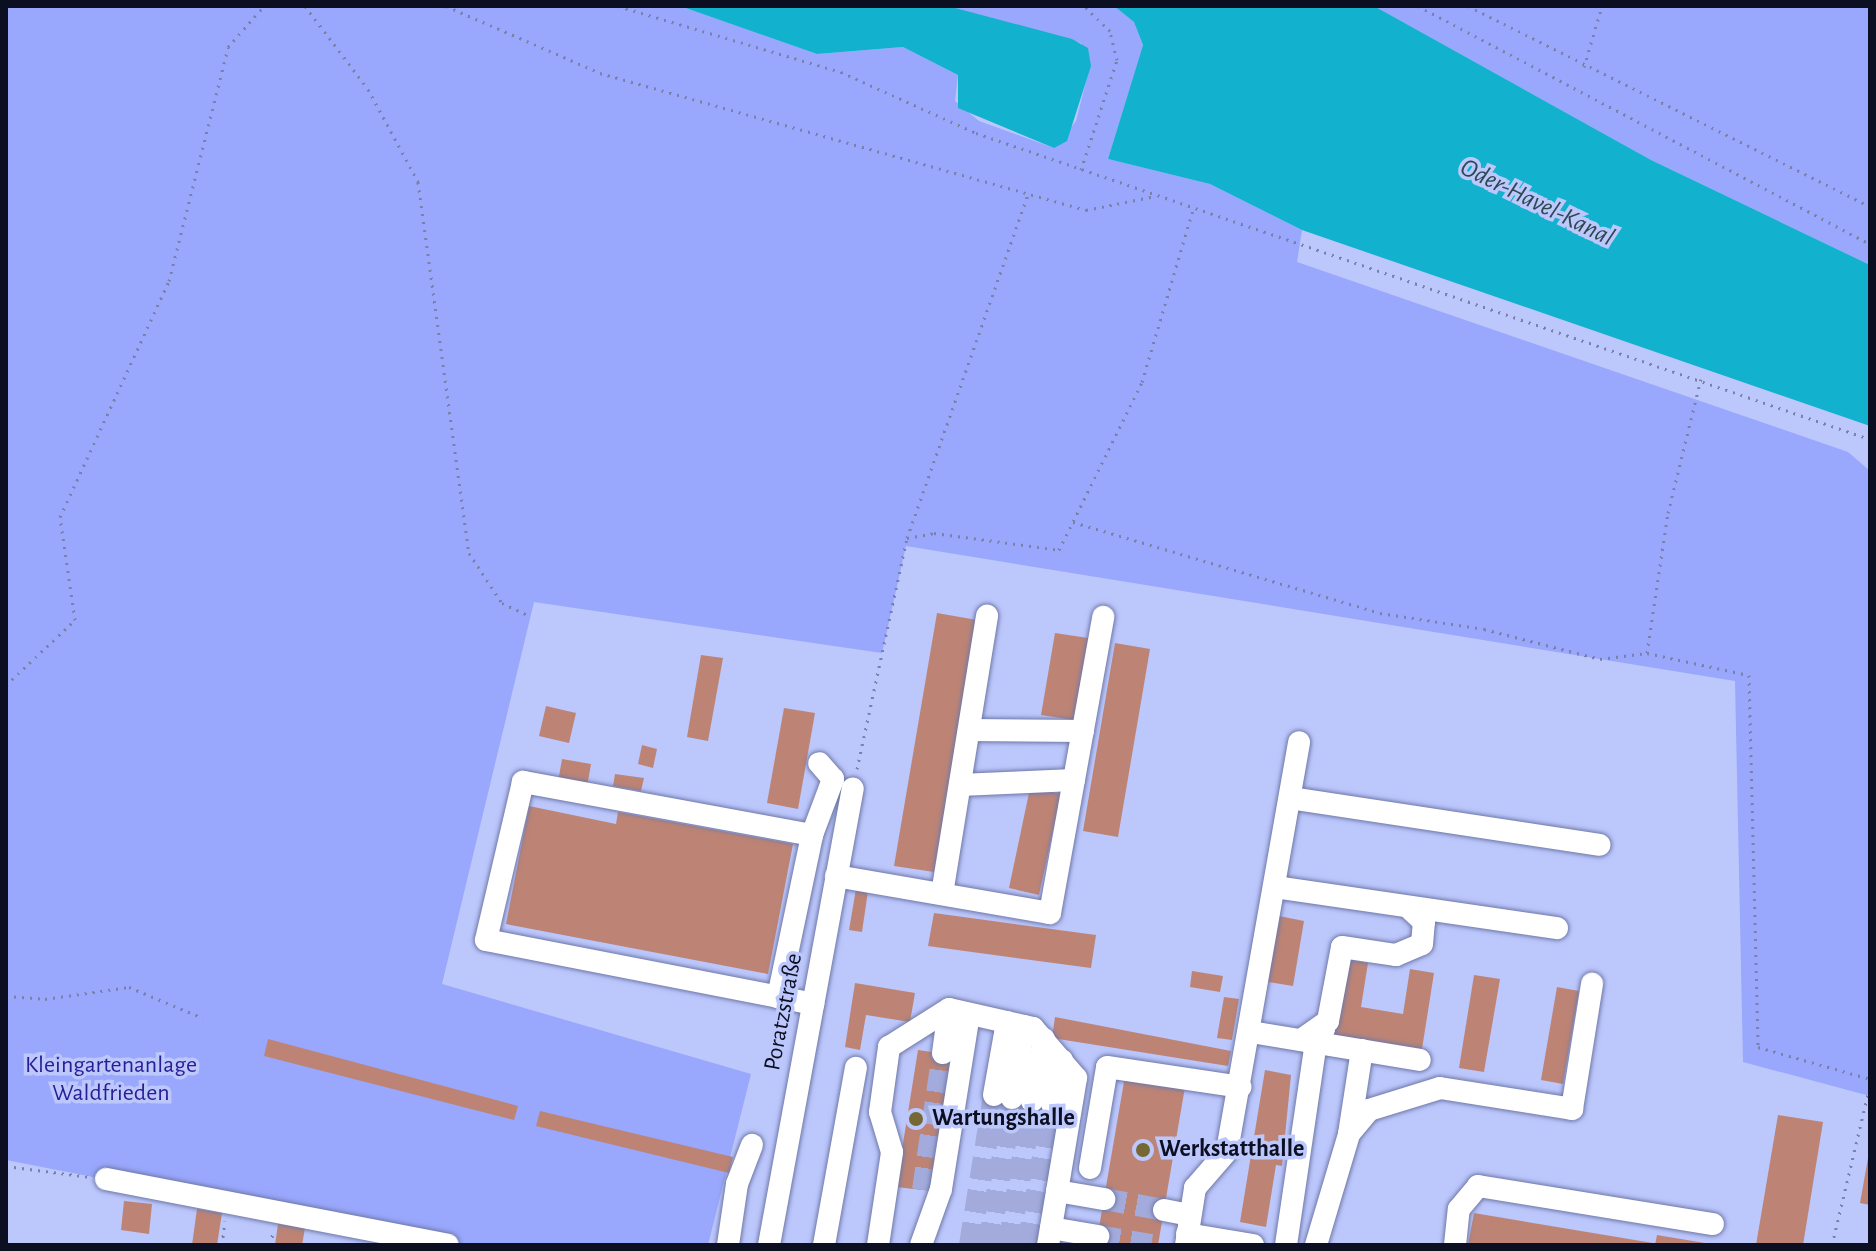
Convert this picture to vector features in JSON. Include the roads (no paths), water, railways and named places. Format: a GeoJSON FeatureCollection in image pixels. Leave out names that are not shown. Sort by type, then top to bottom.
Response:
{"type":"FeatureCollection","features":[{"type":"Feature","properties":{"kind":"street"},"geometry":{"type":"LineString","coordinates":[[942,894],[987,616]]}},
{"type":"Feature","properties":{"kind":"street"},"geometry":{"type":"LineString","coordinates":[[836,876],[1050,913],[1103,617]]}},
{"type":"Feature","properties":{"kind":"street"},"geometry":{"type":"LineString","coordinates":[[969,730],[1083,731]]}},
{"type":"Feature","properties":{"kind":"street"},"geometry":{"type":"LineString","coordinates":[[1188,1231],[1195,1188],[1227,1151],[1251,1032],[1299,742]]}},
{"type":"Feature","properties":{"kind":"street"},"geometry":{"type":"LineString","coordinates":[[778,997],[812,835],[833,779],[819,763]]}},
{"type":"Feature","properties":{"kind":"street"},"geometry":{"type":"LineString","coordinates":[[960,785],[1074,780]]}},
{"type":"Feature","properties":{"kind":"street"},"geometry":{"type":"LineString","coordinates":[[812,835],[523,782],[486,940],[813,1004]]}},
{"type":"Feature","properties":{"kind":"street","name":"Poratzstraße"},"geometry":{"type":"LineString","coordinates":[[769,1245],[853,789]]}},
{"type":"Feature","properties":{"kind":"street"},"geometry":{"type":"LineString","coordinates":[[1290,798],[1599,845]]}},
{"type":"Feature","properties":{"kind":"street"},"geometry":{"type":"LineString","coordinates":[[1275,887],[1557,928]]}},
{"type":"Feature","properties":{"kind":"street"},"geometry":{"type":"LineString","coordinates":[[1286,1245],[1314,1037],[1342,947],[1396,955],[1422,944],[1424,922],[1408,907]]}},
{"type":"Feature","properties":{"kind":"street"},"geometry":{"type":"LineString","coordinates":[[1349,1134],[1382,1104],[1440,1088],[1572,1109],[1592,984]]}},
{"type":"Feature","properties":{"kind":"street"},"geometry":{"type":"LineString","coordinates":[[943,1053],[959,1011]]}},
{"type":"Feature","properties":{"kind":"street"},"geometry":{"type":"LineString","coordinates":[[922,1239],[941,1189],[959,1011]]}},
{"type":"Feature","properties":{"kind":"street"},"geometry":{"type":"LineString","coordinates":[[878,1245],[892,1152],[880,1112],[889,1047],[959,1011],[1016,1024],[1044,1039],[1076,1078],[1049,1236],[1098,1236]]}},
{"type":"Feature","properties":{"kind":"street"},"geometry":{"type":"LineString","coordinates":[[1016,1024],[1023,1100]]}},
{"type":"Feature","properties":{"kind":"street"},"geometry":{"type":"LineString","coordinates":[[1251,1032],[1314,1037],[1362,1050],[1420,1060]]}},
{"type":"Feature","properties":{"kind":"street"},"geometry":{"type":"LineString","coordinates":[[1023,1100],[1044,1039]]}},
{"type":"Feature","properties":{"kind":"street"},"geometry":{"type":"LineString","coordinates":[[1316,1245],[1349,1134],[1362,1050]]}},
{"type":"Feature","properties":{"kind":"street"},"geometry":{"type":"LineString","coordinates":[[1023,1100],[1062,1060]]}},
{"type":"Feature","properties":{"kind":"street"},"geometry":{"type":"LineString","coordinates":[[1090,1168],[1107,1067],[1241,1087]]}},
{"type":"Feature","properties":{"kind":"street"},"geometry":{"type":"LineString","coordinates":[[824,1245],[856,1068]]}},
{"type":"Feature","properties":{"kind":"street"},"geometry":{"type":"LineString","coordinates":[[728,1245],[752,1145]]}},
{"type":"Feature","properties":{"kind":"street"},"geometry":{"type":"LineString","coordinates":[[106,1179],[448,1245]]}},
{"type":"Feature","properties":{"kind":"street"},"geometry":{"type":"LineString","coordinates":[[1455,1245],[1459,1209],[1478,1186],[1713,1224]]}},
{"type":"Feature","properties":{"kind":"street"},"geometry":{"type":"LineString","coordinates":[[922,1239],[923,1190]]}},
{"type":"Feature","properties":{"kind":"street"},"geometry":{"type":"LineString","coordinates":[[1057,1191],[1104,1199]]}},
{"type":"Feature","properties":{"kind":"street"},"geometry":{"type":"LineString","coordinates":[[1164,1210],[1188,1231],[1253,1245]]}},
{"type":"Feature","properties":{"kind":"water"},"geometry":{"type":"Polygon","coordinates":[[[680,6],[948,6],[1072,39],[1088,48],[1091,66],[1067,141],[1054,148],[958,108],[958,75],[903,47],[817,54],[680,6]]]}},
{"type":"Feature","properties":{"kind":"water","name":"Oder-Havel-Kanal"},"geometry":{"type":"Polygon","coordinates":[[[1114,6],[1374,6],[1651,160],[1870,265],[1870,426],[1302,230],[1210,184],[1108,159],[1143,45],[1134,22],[1114,6]]]}},
{"type":"Feature","properties":{"kind":"tunnel"},"geometry":{"type":"LineString","coordinates":[[923,1190],[943,1053]]}},
{"type":"Feature","properties":{"kind":"tunnel"},"geometry":{"type":"LineString","coordinates":[[970,1245],[994,1095]]}},
{"type":"Feature","properties":{"kind":"tunnel"},"geometry":{"type":"LineString","coordinates":[[989,1245],[1012,1098]]}},
{"type":"Feature","properties":{"kind":"tunnel"},"geometry":{"type":"LineString","coordinates":[[1009,1245],[1032,1101]]}},
{"type":"Feature","properties":{"kind":"tunnel"},"geometry":{"type":"LineString","coordinates":[[1028,1245],[1052,1104]]}},
{"type":"Feature","properties":{"kind":"tunnel"},"geometry":{"type":"LineString","coordinates":[[1104,1199],[1164,1210]]}},
{"type":"Feature","properties":{"kind":"tunnel"},"geometry":{"type":"LineString","coordinates":[[1098,1236],[1151,1245]]}},
{"type":"Feature","properties":{"kind":"place","name":"Wartungshalle"},"geometry":{"type":"Point","coordinates":[916,1119]}},
{"type":"Feature","properties":{"kind":"place","name":"Werkstatthalle"},"geometry":{"type":"Point","coordinates":[1143,1150]}},
{"type":"Feature","properties":{"kind":"park label","name":"Kleingartenanlage Waldfrieden"},"geometry":{"type":"Point","coordinates":[111,1080]}}]}
